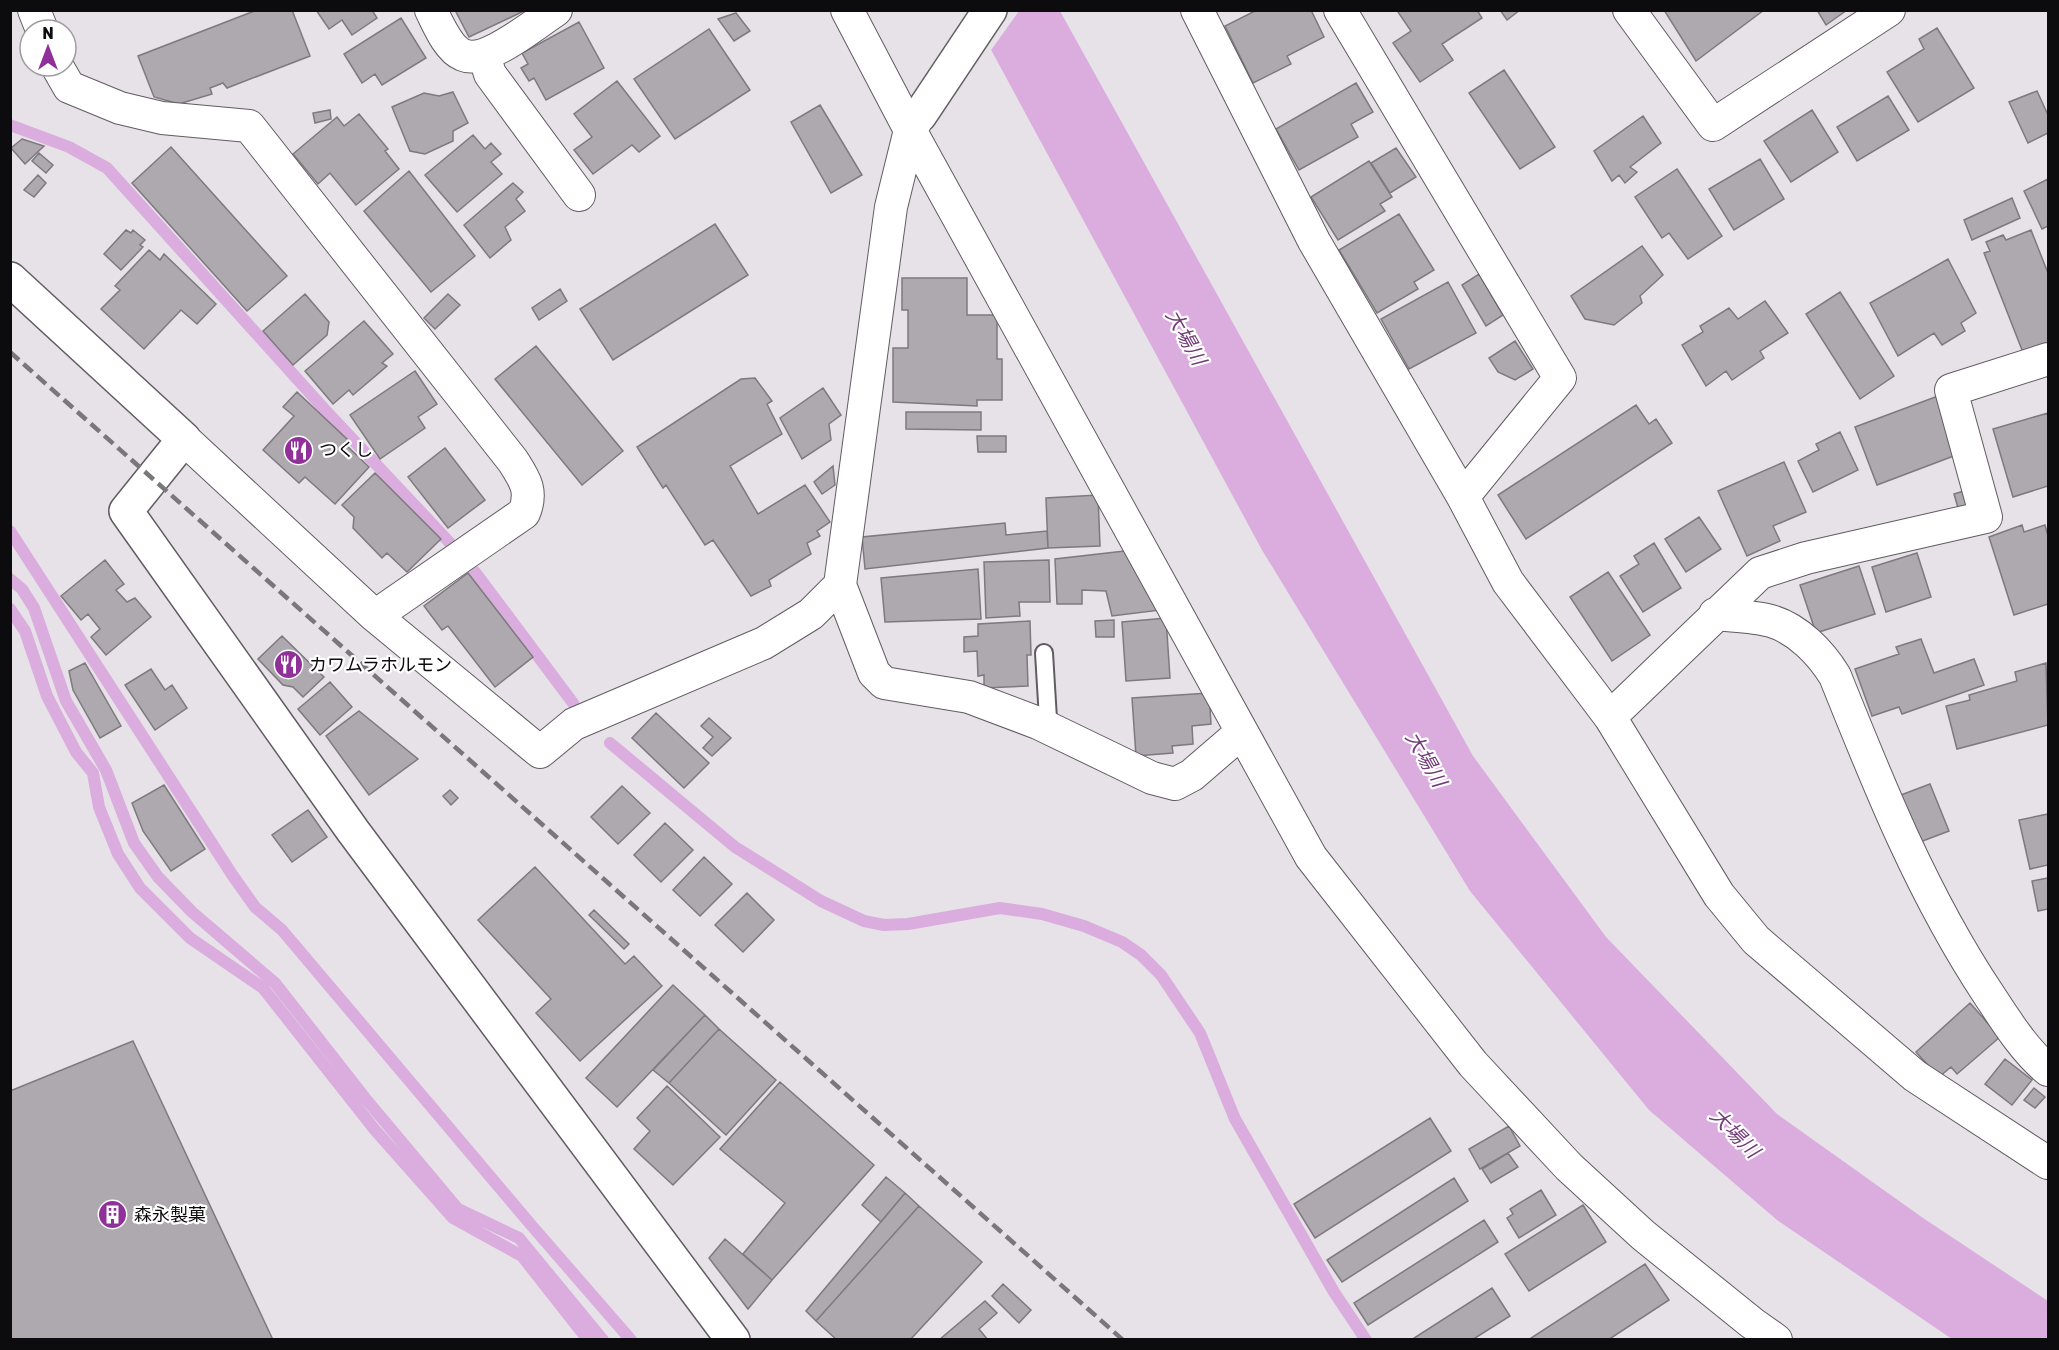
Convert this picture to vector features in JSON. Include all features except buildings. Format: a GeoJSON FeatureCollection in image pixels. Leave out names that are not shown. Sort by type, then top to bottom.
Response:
{"type":"FeatureCollection","features":[{"type":"Feature","properties":{"kind":"street"},"geometry":{"type":"LineString","coordinates":[[431,10],[450,44],[462,55],[484,55],[556,10]]}},
{"type":"Feature","properties":{"kind":"street"},"geometry":{"type":"LineString","coordinates":[[847,10],[915,122],[1311,857],[1473,1064],[1569,1167],[1642,1235],[1776,1340]]}},
{"type":"Feature","properties":{"kind":"street"},"geometry":{"type":"LineString","coordinates":[[990,10],[915,122],[891,207],[840,585],[874,673],[884,683],[969,697],[1046,727],[1152,778],[1175,784],[1192,775],[1242,732]]}},
{"type":"Feature","properties":{"kind":"street"},"geometry":{"type":"LineString","coordinates":[[1197,10],[1314,241],[1463,497],[1508,582],[1610,717],[1719,895],[1756,940],[1915,1076],[2049,1163]]}},
{"type":"Feature","properties":{"kind":"street"},"geometry":{"type":"LineString","coordinates":[[1340,10],[1560,378],[1463,497]]}},
{"type":"Feature","properties":{"kind":"street"},"geometry":{"type":"LineString","coordinates":[[1629,10],[1713,125],[1889,10]]}},
{"type":"Feature","properties":{"kind":"street"},"geometry":{"type":"LineString","coordinates":[[484,55],[490,74],[579,195]]}},
{"type":"Feature","properties":{"kind":"street"},"geometry":{"type":"LineString","coordinates":[[64,78],[69,87],[120,108],[162,118],[249,126],[513,461],[529,487],[530,500],[524,513],[375,616]]}},
{"type":"Feature","properties":{"kind":"street"},"geometry":{"type":"LineString","coordinates":[[10,279],[375,616],[540,752],[574,724],[764,643],[811,614],[840,585]]}},
{"type":"Feature","properties":{"kind":"street"},"geometry":{"type":"LineString","coordinates":[[1610,717],[1760,573],[1806,558],[1986,517],[1951,390],[2049,359]]}},
{"type":"Feature","properties":{"kind":"street"},"geometry":{"type":"LineString","coordinates":[[184,439],[126,511],[353,831],[734,1340]]}},
{"type":"Feature","properties":{"kind":"street"},"geometry":{"type":"LineString","coordinates":[[1715,614],[1772,621],[1804,640],[1824,658],[1834,676],[1914,867],[1947,927],[2008,1024],[2038,1062],[2049,1070]]}},
{"type":"Feature","properties":{"kind":"lane"},"geometry":{"type":"LineString","coordinates":[[1044,653],[1048,719],[1046,727]]}},
{"type":"Feature","properties":{"kind":"water","name":"大場川"},"geometry":{"type":"Polygon","coordinates":[[[970,11],[1060,11],[1473,756],[1606,937],[1777,1114],[1923,1218],[2048,1301],[2048,1339],[1952,1339],[1777,1220],[1649,1110],[1470,891],[1262,550],[970,11]]]}},
{"type":"Feature","properties":{"kind":"pier"},"geometry":{"type":"Polygon","coordinates":[[[967,10],[1019,11],[989,53],[967,10]]]}},
{"type":"Feature","properties":{"kind":"waterway"},"geometry":{"type":"LineString","coordinates":[[10,125],[69,147],[107,168],[327,412],[450,543]]}},
{"type":"Feature","properties":{"kind":"waterway"},"geometry":{"type":"LineString","coordinates":[[10,531],[255,907],[282,930],[631,1340]]}},
{"type":"Feature","properties":{"kind":"waterway"},"geometry":{"type":"LineString","coordinates":[[475,572],[573,703]]}},
{"type":"Feature","properties":{"kind":"waterway"},"geometry":{"type":"LineString","coordinates":[[10,579],[22,589],[34,608],[66,701],[106,770],[134,843],[158,877],[192,912],[275,983],[365,1098],[458,1209],[519,1238],[603,1340]]}},
{"type":"Feature","properties":{"kind":"waterway"},"geometry":{"type":"LineString","coordinates":[[10,609],[25,631],[47,696],[76,752],[93,773],[99,807],[118,854],[140,888],[190,938],[263,988],[375,1130],[453,1218],[522,1256],[588,1340]]}},
{"type":"Feature","properties":{"kind":"waterway"},"geometry":{"type":"LineString","coordinates":[[610,743],[735,847],[821,901],[864,921],[884,925],[908,924],[1000,908],[1042,914],[1084,926],[1122,942],[1141,955],[1161,975],[1200,1033],[1235,1119],[1334,1292],[1366,1340]]}},
{"type":"Feature","properties":{"kind":"railway"},"geometry":{"type":"LineString","coordinates":[[10,352],[1123,1340]]}},
{"type":"Feature","properties":{"kind":"place","name":"つくし"},"geometry":{"type":"Point","coordinates":[298,450]}},
{"type":"Feature","properties":{"kind":"place","name":"カワムラホルモン"},"geometry":{"type":"Point","coordinates":[288,665]}},
{"type":"Feature","properties":{"kind":"place","name":"森永製菓"},"geometry":{"type":"Point","coordinates":[113,1215]}}]}
